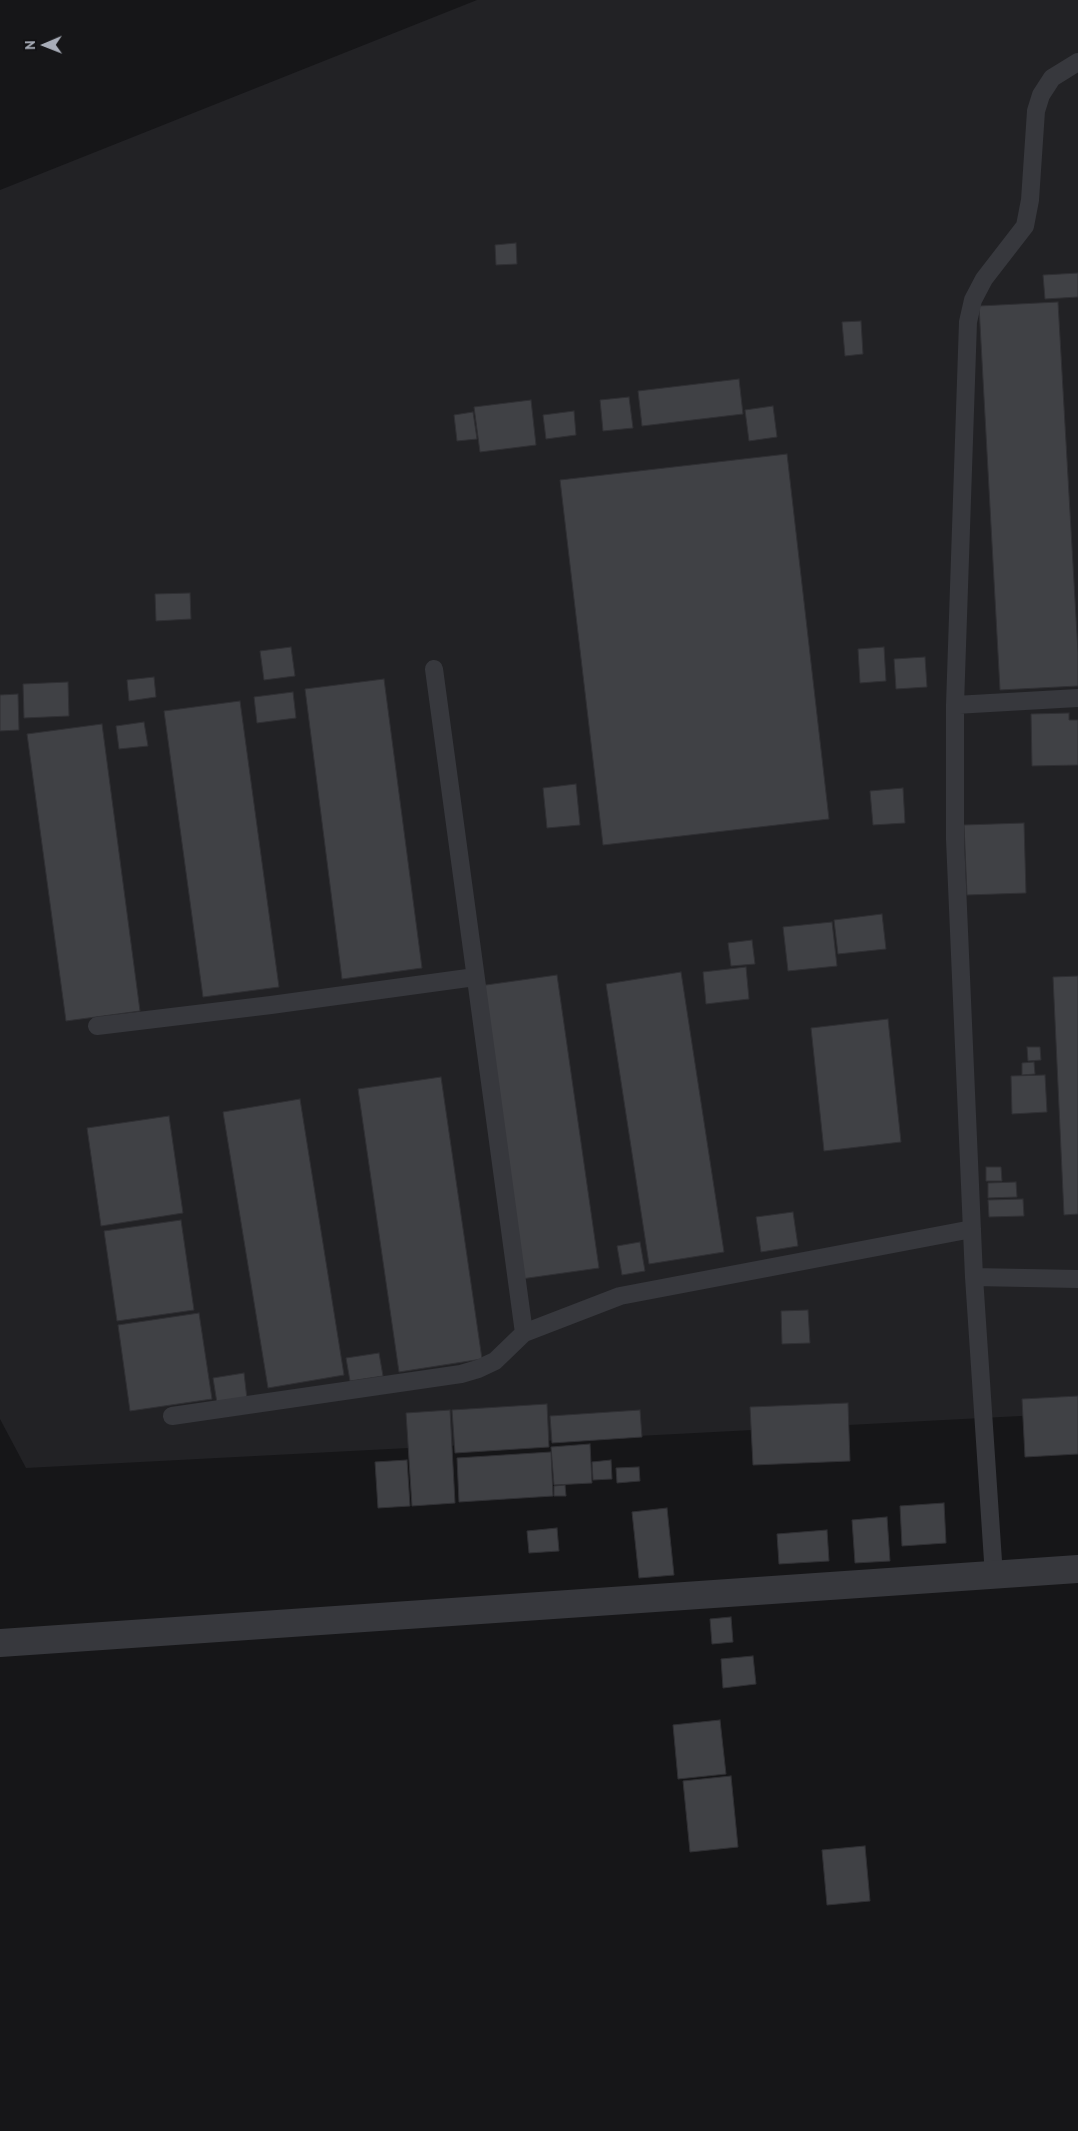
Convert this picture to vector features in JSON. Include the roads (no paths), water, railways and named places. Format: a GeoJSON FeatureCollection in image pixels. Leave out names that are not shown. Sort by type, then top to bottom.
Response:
{"type":"FeatureCollection","features":[{"type":"Feature","properties":{"kind":"street"},"geometry":{"type":"LineString","coordinates":[[0,1643],[1078,1569]]}},
{"type":"Feature","properties":{"kind":"lane"},"geometry":{"type":"LineString","coordinates":[[994,1576],[974,1277],[954,839],[955,705],[968,322],[973,300],[984,279],[1025,226],[1030,200],[1036,111],[1041,95],[1052,78],[1075,62],[1078,62]]}},
{"type":"Feature","properties":{"kind":"lane"},"geometry":{"type":"LineString","coordinates":[[434,669],[524,1333]]}},
{"type":"Feature","properties":{"kind":"lane"},"geometry":{"type":"LineString","coordinates":[[955,705],[1078,698]]}},
{"type":"Feature","properties":{"kind":"lane"},"geometry":{"type":"LineString","coordinates":[[97,1026],[475,977]]}},
{"type":"Feature","properties":{"kind":"lane"},"geometry":{"type":"LineString","coordinates":[[172,1416],[461,1374],[495,1361],[524,1333],[620,1296],[972,1229]]}},
{"type":"Feature","properties":{"kind":"lane"},"geometry":{"type":"LineString","coordinates":[[974,1277],[1078,1279]]}}]}
